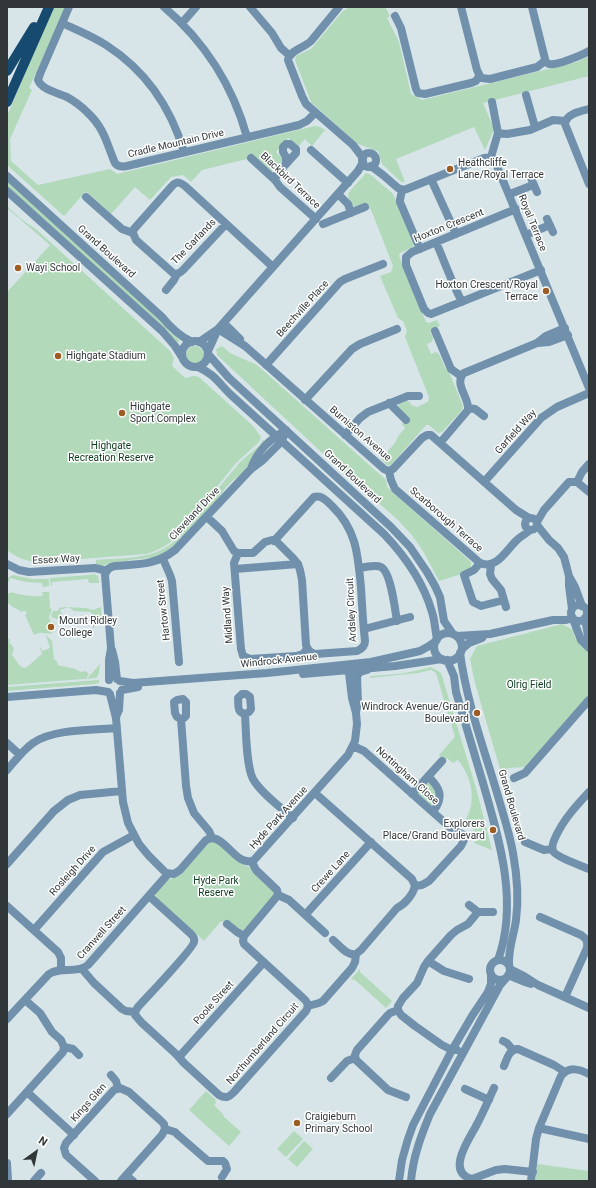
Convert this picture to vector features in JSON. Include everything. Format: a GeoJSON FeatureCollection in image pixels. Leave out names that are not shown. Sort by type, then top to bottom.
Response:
{"type":"FeatureCollection","features":[{"type":"Feature","properties":{"kind":"main road"},"geometry":{"type":"LineString","coordinates":[[7,71],[48,7]]}},
{"type":"Feature","properties":{"kind":"main road"},"geometry":{"type":"LineString","coordinates":[[8,100],[48,7]]}},
{"type":"Feature","properties":{"kind":"street","name":"Cradle Mountain Drive"},"geometry":{"type":"LineString","coordinates":[[69,7],[38,80],[41,85],[73,101],[94,119],[104,133],[115,163],[118,166],[127,166],[299,125],[307,121],[315,113]]}},
{"type":"Feature","properties":{"kind":"street"},"geometry":{"type":"LineString","coordinates":[[164,7],[182,23],[201,44],[223,78],[239,111],[247,137]]}},
{"type":"Feature","properties":{"kind":"street"},"geometry":{"type":"LineString","coordinates":[[182,23],[196,7]]}},
{"type":"Feature","properties":{"kind":"street"},"geometry":{"type":"LineString","coordinates":[[250,7],[272,33],[281,48],[289,56]]}},
{"type":"Feature","properties":{"kind":"street"},"geometry":{"type":"LineString","coordinates":[[339,7],[310,41],[289,56],[289,64],[306,104],[353,145],[368,161],[398,188],[407,190],[484,158],[491,157],[498,133],[492,102]]}},
{"type":"Feature","properties":{"kind":"street"},"geometry":{"type":"LineString","coordinates":[[462,7],[477,70],[480,76],[484,79],[490,79],[537,67],[546,61]]}},
{"type":"Feature","properties":{"kind":"street"},"geometry":{"type":"LineString","coordinates":[[532,7],[546,61],[550,64],[559,63],[578,57],[589,51]]}},
{"type":"Feature","properties":{"kind":"street"},"geometry":{"type":"LineString","coordinates":[[395,16],[401,28],[418,93],[426,94],[471,83],[476,81],[480,76]]}},
{"type":"Feature","properties":{"kind":"street"},"geometry":{"type":"LineString","coordinates":[[62,22],[105,44],[141,74],[156,92],[170,116],[184,152]]}},
{"type":"Feature","properties":{"kind":"street"},"geometry":{"type":"LineString","coordinates":[[526,95],[535,127]]}},
{"type":"Feature","properties":{"kind":"street"},"geometry":{"type":"LineString","coordinates":[[498,133],[507,134],[530,130],[553,120],[565,121],[570,116],[589,109]]}},
{"type":"Feature","properties":{"kind":"street"},"geometry":{"type":"LineString","coordinates":[[565,121],[566,127],[589,184]]}},
{"type":"Feature","properties":{"kind":"street"},"geometry":{"type":"LineString","coordinates":[[311,150],[348,183]]}},
{"type":"Feature","properties":{"kind":"street","name":"Royal Terrace"},"geometry":{"type":"LineString","coordinates":[[491,157],[496,160],[589,388]]}},
{"type":"Feature","properties":{"kind":"street","name":"Blackbird Terrace"},"geometry":{"type":"LineString","coordinates":[[251,158],[275,180],[280,187],[316,219]]}},
{"type":"Feature","properties":{"kind":"street"},"geometry":{"type":"LineString","coordinates":[[7,191],[162,331],[175,346],[185,363],[189,366],[198,367],[207,361],[208,352],[221,326],[368,161]]}},
{"type":"Feature","properties":{"kind":"street"},"geometry":{"type":"LineString","coordinates":[[275,180],[277,174],[286,164]]}},
{"type":"Feature","properties":{"kind":"street","name":"Grand Boulevard"},"geometry":{"type":"LineString","coordinates":[[7,176],[156,311],[176,333],[195,342]]}},
{"type":"Feature","properties":{"kind":"street"},"geometry":{"type":"LineString","coordinates":[[431,180],[456,234]]}},
{"type":"Feature","properties":{"kind":"street","name":"The Garlands"},"geometry":{"type":"LineString","coordinates":[[177,274],[173,273],[136,240],[132,233],[135,227],[177,182],[182,183],[273,267]]}},
{"type":"Feature","properties":{"kind":"street"},"geometry":{"type":"LineString","coordinates":[[510,194],[534,185]]}},
{"type":"Feature","properties":{"kind":"street"},"geometry":{"type":"LineString","coordinates":[[402,190],[400,202],[420,249]]}},
{"type":"Feature","properties":{"kind":"street"},"geometry":{"type":"LineString","coordinates":[[338,194],[348,204],[351,213]]}},
{"type":"Feature","properties":{"kind":"street"},"geometry":{"type":"LineString","coordinates":[[86,197],[122,229],[132,233]]}},
{"type":"Feature","properties":{"kind":"street"},"geometry":{"type":"LineString","coordinates":[[323,224],[365,207]]}},
{"type":"Feature","properties":{"kind":"street","name":"Hoxton Crescent"},"geometry":{"type":"LineString","coordinates":[[516,210],[408,254],[405,262],[426,312],[429,314],[435,313],[541,270]]}},
{"type":"Feature","properties":{"kind":"street","name":"The Garlands"},"geometry":{"type":"LineString","coordinates":[[166,290],[177,274],[183,270],[226,224]]}},
{"type":"Feature","properties":{"kind":"street"},"geometry":{"type":"LineString","coordinates":[[526,235],[550,226]]}},
{"type":"Feature","properties":{"kind":"street"},"geometry":{"type":"LineString","coordinates":[[436,242],[444,264],[450,273],[452,284],[462,302]]}},
{"type":"Feature","properties":{"kind":"street","name":"Beechville Place"},"geometry":{"type":"LineString","coordinates":[[266,365],[340,282],[383,264]]}},
{"type":"Feature","properties":{"kind":"street"},"geometry":{"type":"LineString","coordinates":[[182,357],[185,346],[195,342],[221,326]]}},
{"type":"Feature","properties":{"kind":"street","name":"Burniston Avenue"},"geometry":{"type":"LineString","coordinates":[[221,326],[386,470],[390,471],[395,467],[424,436],[431,435],[561,552],[569,576],[586,611],[589,642]]}},
{"type":"Feature","properties":{"kind":"street"},"geometry":{"type":"LineString","coordinates":[[305,400],[352,348],[397,329]]}},
{"type":"Feature","properties":{"kind":"street"},"geometry":{"type":"LineString","coordinates":[[435,331],[437,346],[451,369],[461,376]]}},
{"type":"Feature","properties":{"kind":"street"},"geometry":{"type":"LineString","coordinates":[[440,443],[466,413],[468,408],[460,384],[461,376],[467,371],[537,343],[549,342],[566,332]]}},
{"type":"Feature","properties":{"kind":"street"},"geometry":{"type":"LineString","coordinates":[[195,342],[204,345],[208,352]]}},
{"type":"Feature","properties":{"kind":"street","name":"Grand Boulevard"},"geometry":{"type":"LineString","coordinates":[[208,352],[229,378],[391,526],[410,547],[435,586],[440,598],[444,621],[455,635]]}},
{"type":"Feature","properties":{"kind":"street","name":"Grand Boulevard"},"geometry":{"type":"LineString","coordinates":[[198,367],[208,372],[216,379],[230,394],[384,534],[405,558],[419,579],[429,603],[436,640]]}},
{"type":"Feature","properties":{"kind":"street","name":"Garfield Way"},"geometry":{"type":"LineString","coordinates":[[484,482],[541,418],[557,407],[589,393]]}},
{"type":"Feature","properties":{"kind":"street"},"geometry":{"type":"LineString","coordinates":[[345,435],[365,414],[408,396],[419,396]]}},
{"type":"Feature","properties":{"kind":"street"},"geometry":{"type":"LineString","coordinates":[[389,403],[406,420]]}},
{"type":"Feature","properties":{"kind":"street"},"geometry":{"type":"LineString","coordinates":[[468,408],[475,409],[484,416]]}},
{"type":"Feature","properties":{"kind":"street","name":"Cleveland Drive"},"geometry":{"type":"LineString","coordinates":[[251,469],[253,461],[256,457],[276,435],[286,430]]}},
{"type":"Feature","properties":{"kind":"street","name":"Cleveland Drive"},"geometry":{"type":"LineString","coordinates":[[106,571],[111,567],[146,564],[163,559],[180,546],[251,469],[263,460],[282,441],[286,430]]}},
{"type":"Feature","properties":{"kind":"street"},"geometry":{"type":"LineString","coordinates":[[577,482],[582,472],[589,464]]}},
{"type":"Feature","properties":{"kind":"street","name":"Scarborough Terrace"},"geometry":{"type":"LineString","coordinates":[[390,471],[391,480],[395,489],[480,563],[491,565]]}},
{"type":"Feature","properties":{"kind":"street"},"geometry":{"type":"LineString","coordinates":[[480,563],[474,570],[464,575],[473,602],[481,606],[505,603],[501,590],[492,579],[491,565],[497,562],[566,484],[572,481],[577,482],[589,492]]}},
{"type":"Feature","properties":{"kind":"street","name":"Ardsley Circuit"},"geometry":{"type":"LineString","coordinates":[[238,553],[253,553],[268,540],[274,541],[314,497],[321,497],[340,514],[348,526],[357,552],[364,629],[364,646],[359,650],[315,654],[307,649]]}},
{"type":"Feature","properties":{"kind":"street"},"geometry":{"type":"LineString","coordinates":[[207,517],[222,531],[234,551],[238,553]]}},
{"type":"Feature","properties":{"kind":"street"},"geometry":{"type":"LineString","coordinates":[[274,541],[288,552],[298,564],[301,574],[307,649]]}},
{"type":"Feature","properties":{"kind":"street","name":"Midland Way"},"geometry":{"type":"LineString","coordinates":[[238,553],[235,560],[235,569],[241,649],[244,656],[250,659],[296,656],[303,654],[307,649]]}},
{"type":"Feature","properties":{"kind":"street","name":"Hartow Street"},"geometry":{"type":"LineString","coordinates":[[163,559],[172,581],[179,662]]}},
{"type":"Feature","properties":{"kind":"street","name":"Essex Way"},"geometry":{"type":"LineString","coordinates":[[7,564],[19,570],[29,572],[95,568],[106,571]]}},
{"type":"Feature","properties":{"kind":"street"},"geometry":{"type":"LineString","coordinates":[[235,569],[298,564]]}},
{"type":"Feature","properties":{"kind":"street"},"geometry":{"type":"LineString","coordinates":[[359,568],[379,566],[383,569],[391,584],[397,621]]}},
{"type":"Feature","properties":{"kind":"street"},"geometry":{"type":"LineString","coordinates":[[106,571],[105,575],[111,648],[109,660],[114,681]]}},
{"type":"Feature","properties":{"kind":"street","name":"Burniston Avenue"},"geometry":{"type":"LineString","coordinates":[[569,576],[572,615],[581,640],[589,648]]}},
{"type":"Feature","properties":{"kind":"street"},"geometry":{"type":"LineString","coordinates":[[490,634],[469,644],[454,659],[444,659],[438,656],[435,649],[436,640],[444,634],[490,634],[553,620],[557,616],[572,615],[578,621],[581,621],[586,611],[577,606],[572,615]]}},
{"type":"Feature","properties":{"kind":"street"},"geometry":{"type":"LineString","coordinates":[[364,629],[410,618]]}},
{"type":"Feature","properties":{"kind":"street"},"geometry":{"type":"LineString","coordinates":[[455,635],[460,640],[461,651]]}},
{"type":"Feature","properties":{"kind":"street","name":"Windrock Avenue"},"geometry":{"type":"LineString","coordinates":[[121,691],[140,687],[349,667],[417,652],[425,649],[436,640]]}},
{"type":"Feature","properties":{"kind":"street","name":"Grand Boulevard"},"geometry":{"type":"LineString","coordinates":[[411,1181],[414,1159],[422,1132],[430,1114],[500,985],[509,972],[510,949],[515,929],[518,890],[513,853],[507,826],[466,687],[461,651]]}},
{"type":"Feature","properties":{"kind":"street","name":"Grand Boulevard"},"geometry":{"type":"LineString","coordinates":[[444,659],[454,676],[456,692],[503,859],[507,893],[503,942],[498,960]]}},
{"type":"Feature","properties":{"kind":"street","name":"Windrock Avenue"},"geometry":{"type":"LineString","coordinates":[[7,692],[94,686],[114,681],[133,683],[349,667],[371,668],[444,659]]}},
{"type":"Feature","properties":{"kind":"street","name":"Hyde Park Avenue"},"geometry":{"type":"LineString","coordinates":[[212,838],[220,840],[244,861],[252,862],[348,756],[356,741],[357,731],[356,713],[352,698],[349,667]]}},
{"type":"Feature","properties":{"kind":"street","name":"Hyde Park Avenue"},"geometry":{"type":"LineString","coordinates":[[356,713],[358,703],[357,676],[360,672],[371,668]]}},
{"type":"Feature","properties":{"kind":"street"},"geometry":{"type":"LineString","coordinates":[[114,681],[122,685],[119,710],[116,718]]}},
{"type":"Feature","properties":{"kind":"street"},"geometry":{"type":"LineString","coordinates":[[114,681],[106,688],[109,693],[116,718],[122,791],[126,816],[134,835],[148,856],[168,874],[178,872],[206,840],[212,838],[209,831],[194,813],[188,798],[182,719]]}},
{"type":"Feature","properties":{"kind":"street"},"geometry":{"type":"LineString","coordinates":[[7,697],[89,690],[115,695],[121,691]]}},
{"type":"Feature","properties":{"kind":"street"},"geometry":{"type":"LineString","coordinates":[[514,778],[525,774],[589,700]]}},
{"type":"Feature","properties":{"kind":"street"},"geometry":{"type":"LineString","coordinates":[[245,714],[249,768],[253,779],[264,792],[293,818]]}},
{"type":"Feature","properties":{"kind":"street"},"geometry":{"type":"LineString","coordinates":[[7,770],[33,743],[52,735],[66,732],[117,728]]}},
{"type":"Feature","properties":{"kind":"street"},"geometry":{"type":"LineString","coordinates":[[7,744],[20,755]]}},
{"type":"Feature","properties":{"kind":"street","name":"Nottingham Close"},"geometry":{"type":"LineString","coordinates":[[353,746],[364,751],[453,830],[466,836],[458,849],[429,881],[422,885],[416,886]]}},
{"type":"Feature","properties":{"kind":"street"},"geometry":{"type":"LineString","coordinates":[[412,794],[442,761]]}},
{"type":"Feature","properties":{"kind":"street"},"geometry":{"type":"LineString","coordinates":[[428,776],[437,785],[440,795],[438,805],[433,812]]}},
{"type":"Feature","properties":{"kind":"street"},"geometry":{"type":"LineString","coordinates":[[7,864],[54,811],[68,800],[80,795],[122,791]]}},
{"type":"Feature","properties":{"kind":"street"},"geometry":{"type":"LineString","coordinates":[[589,792],[565,820],[552,848],[558,855],[589,869]]}},
{"type":"Feature","properties":{"kind":"street"},"geometry":{"type":"LineString","coordinates":[[315,793],[412,879],[416,886],[414,891],[402,905],[397,908],[356,954],[352,955],[346,952],[333,940]]}},
{"type":"Feature","properties":{"kind":"street","name":"Rosleigh Drive"},"geometry":{"type":"LineString","coordinates":[[34,930],[103,852],[134,835]]}},
{"type":"Feature","properties":{"kind":"street","name":"Crewe Lane"},"geometry":{"type":"LineString","coordinates":[[306,914],[371,842]]}},
{"type":"Feature","properties":{"kind":"street"},"geometry":{"type":"LineString","coordinates":[[525,842],[544,850],[552,848]]}},
{"type":"Feature","properties":{"kind":"street"},"geometry":{"type":"LineString","coordinates":[[252,862],[256,870],[277,890],[278,895]]}},
{"type":"Feature","properties":{"kind":"street","name":"Cranwell Street"},"geometry":{"type":"LineString","coordinates":[[7,1019],[46,976],[53,971],[82,969],[88,965],[168,874]]}},
{"type":"Feature","properties":{"kind":"street"},"geometry":{"type":"LineString","coordinates":[[278,895],[290,900],[325,933]]}},
{"type":"Feature","properties":{"kind":"street"},"geometry":{"type":"LineString","coordinates":[[227,924],[244,936],[278,895]]}},
{"type":"Feature","properties":{"kind":"street"},"geometry":{"type":"LineString","coordinates":[[82,969],[94,983],[122,1009],[135,1012],[192,946],[194,941],[191,934],[149,896]]}},
{"type":"Feature","properties":{"kind":"street"},"geometry":{"type":"LineString","coordinates":[[469,905],[478,912],[493,912]]}},
{"type":"Feature","properties":{"kind":"street"},"geometry":{"type":"LineString","coordinates":[[7,906],[58,952],[61,958],[61,970]]}},
{"type":"Feature","properties":{"kind":"street"},"geometry":{"type":"LineString","coordinates":[[398,1010],[400,1002],[416,983],[428,961],[457,930],[468,924],[478,912]]}},
{"type":"Feature","properties":{"kind":"street"},"geometry":{"type":"LineString","coordinates":[[540,917],[581,935],[588,941],[587,948],[565,997]]}},
{"type":"Feature","properties":{"kind":"street","name":"Northumberland Circuit"},"geometry":{"type":"LineString","coordinates":[[135,1012],[136,1017],[142,1023],[219,1095],[225,1098],[228,1097],[306,1011],[308,1006],[304,998],[244,944],[244,936]]}},
{"type":"Feature","properties":{"kind":"street"},"geometry":{"type":"LineString","coordinates":[[308,1006],[323,1001],[352,968],[355,962],[356,954]]}},
{"type":"Feature","properties":{"kind":"street"},"geometry":{"type":"LineString","coordinates":[[399,1181],[404,1153],[413,1125],[452,1050],[488,992],[491,984],[490,968],[495,961],[504,960],[509,972],[525,982],[538,985],[589,1008]]}},
{"type":"Feature","properties":{"kind":"street"},"geometry":{"type":"LineString","coordinates":[[428,961],[444,971],[469,979]]}},
{"type":"Feature","properties":{"kind":"street","name":"Poole Street"},"geometry":{"type":"LineString","coordinates":[[179,1057],[264,962]]}},
{"type":"Feature","properties":{"kind":"street"},"geometry":{"type":"LineString","coordinates":[[491,974],[495,978],[501,980],[509,972]]}},
{"type":"Feature","properties":{"kind":"street"},"geometry":{"type":"LineString","coordinates":[[7,1114],[63,1052],[64,1047],[61,1040],[52,1032],[40,1013],[25,1000]]}},
{"type":"Feature","properties":{"kind":"street"},"geometry":{"type":"LineString","coordinates":[[398,1010],[407,1020],[437,1042],[452,1050],[466,1047]]}},
{"type":"Feature","properties":{"kind":"street"},"geometry":{"type":"LineString","coordinates":[[398,1010],[388,1015],[355,1052],[355,1058],[388,1090],[406,1097]]}},
{"type":"Feature","properties":{"kind":"street"},"geometry":{"type":"LineString","coordinates":[[425,1032],[448,1042],[452,1042],[460,1037]]}},
{"type":"Feature","properties":{"kind":"street"},"geometry":{"type":"LineString","coordinates":[[503,1041],[507,1043],[512,1050]]}},
{"type":"Feature","properties":{"kind":"street"},"geometry":{"type":"LineString","coordinates":[[64,1047],[73,1049],[80,1055]]}},
{"type":"Feature","properties":{"kind":"street"},"geometry":{"type":"LineString","coordinates":[[512,1050],[518,1049],[554,1065],[565,1072]]}},
{"type":"Feature","properties":{"kind":"street"},"geometry":{"type":"LineString","coordinates":[[504,1066],[512,1050]]}},
{"type":"Feature","properties":{"kind":"street"},"geometry":{"type":"LineString","coordinates":[[331,1078],[347,1061],[355,1058]]}},
{"type":"Feature","properties":{"kind":"street"},"geometry":{"type":"LineString","coordinates":[[532,1181],[536,1140],[539,1128],[561,1076],[565,1072],[572,1069],[589,1074]]}},
{"type":"Feature","properties":{"kind":"street"},"geometry":{"type":"LineString","coordinates":[[111,1075],[116,1081],[118,1088]]}},
{"type":"Feature","properties":{"kind":"street","name":"Kings Glen"},"geometry":{"type":"LineString","coordinates":[[95,1181],[65,1153],[64,1148],[110,1093],[118,1088],[123,1088],[160,1120],[164,1124],[165,1129]]}},
{"type":"Feature","properties":{"kind":"street"},"geometry":{"type":"LineString","coordinates":[[494,1088],[461,1154],[460,1167],[464,1179],[474,1179],[493,1170],[505,1169],[533,1172]]}},
{"type":"Feature","properties":{"kind":"street"},"geometry":{"type":"LineString","coordinates":[[465,1089],[489,1100]]}},
{"type":"Feature","properties":{"kind":"street"},"geometry":{"type":"LineString","coordinates":[[26,1092],[74,1135]]}},
{"type":"Feature","properties":{"kind":"street"},"geometry":{"type":"LineString","coordinates":[[539,1128],[589,1138]]}},
{"type":"Feature","properties":{"kind":"street"},"geometry":{"type":"LineString","coordinates":[[127,1179],[162,1135],[165,1129],[178,1135],[208,1161],[223,1161],[227,1169],[222,1177]]}},
{"type":"Feature","properties":{"kind":"street"},"geometry":{"type":"LineString","coordinates":[[7,1163],[8,1181]]}},
{"type":"Feature","properties":{"kind":"street"},"geometry":{"type":"LineString","coordinates":[[34,1181],[41,1173]]}},
{"type":"Feature","properties":{"kind":"green space"},"geometry":{"type":"Polygon","coordinates":[[[53,7],[66,7],[29,88],[32,90],[10,139],[11,161],[38,185],[110,169],[117,174],[315,126],[325,130],[312,146],[305,139],[299,146],[288,138],[276,152],[282,158],[282,161],[274,170],[271,171],[255,157],[202,170],[191,182],[183,175],[171,177],[150,200],[135,187],[111,214],[86,191],[64,216],[7,165],[7,116],[53,7]]]}},
{"type":"Feature","properties":{"kind":"green space"},"geometry":{"type":"Polygon","coordinates":[[[349,7],[385,7],[390,16],[387,18],[399,42],[411,94],[422,100],[577,62],[589,56],[589,76],[483,103],[494,129],[485,150],[474,127],[396,159],[405,182],[401,182],[382,164],[378,151],[358,144],[311,102],[295,60],[296,56],[311,49],[342,12],[349,7]]]}},
{"type":"Feature","properties":{"kind":"green space"},"geometry":{"type":"Polygon","coordinates":[[[366,173],[371,175],[393,194],[414,243],[413,247],[400,253],[399,256],[426,322],[429,323],[437,320],[440,326],[430,331],[433,338],[432,342],[427,344],[431,354],[436,352],[440,356],[449,372],[463,406],[462,410],[442,432],[438,433],[429,425],[426,425],[391,465],[387,465],[381,459],[405,428],[402,424],[408,417],[398,407],[399,404],[407,401],[410,402],[411,405],[417,407],[428,402],[429,397],[405,337],[407,331],[403,321],[398,318],[380,276],[391,272],[393,266],[372,212],[367,203],[355,207],[350,203],[349,192],[366,173]]]}},
{"type":"Feature","properties":{"kind":"green space"},"geometry":{"type":"Polygon","coordinates":[[[7,180],[180,340],[177,343],[164,329],[7,186],[7,180]]]}},
{"type":"Feature","properties":{"kind":"green space","name":"Highgate Recreation Reserve"},"geometry":{"type":"Polygon","coordinates":[[[7,206],[21,219],[37,230],[170,351],[174,358],[172,366],[184,377],[187,378],[195,376],[200,378],[253,426],[261,437],[259,442],[236,463],[180,533],[169,543],[156,551],[146,554],[41,562],[22,559],[7,550],[7,292],[50,245],[7,208],[7,206]]]}},
{"type":"Feature","properties":{"kind":"green space"},"geometry":{"type":"Polygon","coordinates":[[[195,346],[201,349],[204,355],[201,361],[195,364],[189,361],[186,355],[189,349],[195,346]]]}},
{"type":"Feature","properties":{"kind":"green space"},"geometry":{"type":"Polygon","coordinates":[[[222,346],[230,353],[257,365],[386,480],[387,487],[471,562],[471,571],[439,581],[423,551],[411,534],[398,520],[332,462],[217,355],[216,349],[222,346]]]}},
{"type":"Feature","properties":{"kind":"green space"},"geometry":{"type":"Polygon","coordinates":[[[263,440],[266,442],[242,474],[229,484],[223,491],[220,498],[181,538],[179,536],[240,462],[259,446],[263,440]]]}},
{"type":"Feature","properties":{"kind":"green space"},"geometry":{"type":"Polygon","coordinates":[[[178,538],[182,541],[178,545],[153,559],[129,560],[127,562],[102,566],[96,565],[96,560],[129,558],[150,554],[159,551],[178,538]]]}},
{"type":"Feature","properties":{"kind":"green space"},"geometry":{"type":"Polygon","coordinates":[[[94,574],[98,576],[99,583],[89,583],[88,579],[52,582],[51,586],[50,578],[94,574]]]}},
{"type":"Feature","properties":{"kind":"green space"},"geometry":{"type":"Polygon","coordinates":[[[13,575],[32,579],[49,579],[49,586],[43,587],[42,583],[26,582],[10,578],[9,582],[7,581],[9,577],[13,575]]]}},
{"type":"Feature","properties":{"kind":"green space"},"geometry":{"type":"Polygon","coordinates":[[[10,592],[26,596],[43,596],[42,592],[49,592],[50,608],[52,609],[49,617],[51,622],[54,622],[56,625],[52,633],[39,633],[34,635],[25,615],[27,613],[24,610],[22,612],[14,608],[7,602],[7,594],[10,592]]]}},
{"type":"Feature","properties":{"kind":"green space"},"geometry":{"type":"Polygon","coordinates":[[[68,607],[60,610],[62,614],[58,619],[51,616],[53,611],[58,611],[59,608],[68,607]]]}},
{"type":"Feature","properties":{"kind":"green space"},"geometry":{"type":"Polygon","coordinates":[[[69,607],[93,610],[101,607],[102,626],[100,625],[99,621],[95,621],[93,628],[91,612],[74,611],[69,607]]]}},
{"type":"Feature","properties":{"kind":"green space","name":"Olrig Field"},"geometry":{"type":"Polygon","coordinates":[[[562,624],[573,630],[575,638],[589,652],[589,695],[525,767],[508,768],[504,773],[518,821],[516,824],[475,683],[470,659],[477,646],[562,624]]]}},
{"type":"Feature","properties":{"kind":"green space"},"geometry":{"type":"Polygon","coordinates":[[[46,635],[52,641],[54,660],[56,660],[58,665],[81,672],[86,671],[89,674],[87,679],[7,685],[7,637],[14,648],[12,655],[20,666],[24,668],[42,654],[41,647],[42,651],[50,648],[46,635]]]}},
{"type":"Feature","properties":{"kind":"green space"},"geometry":{"type":"Polygon","coordinates":[[[100,664],[99,674],[97,677],[87,679],[100,664]]]}},
{"type":"Feature","properties":{"kind":"green space"},"geometry":{"type":"Polygon","coordinates":[[[431,667],[441,673],[476,788],[492,850],[474,843],[477,836],[475,831],[468,826],[462,826],[467,818],[472,801],[470,784],[463,768],[458,760],[453,763],[447,758],[445,761],[439,755],[455,737],[436,673],[431,670],[418,673],[369,678],[371,676],[416,671],[431,667]]]}},
{"type":"Feature","properties":{"kind":"green space"},"geometry":{"type":"Polygon","coordinates":[[[99,680],[99,683],[94,684],[7,691],[7,687],[99,680]]]}},
{"type":"Feature","properties":{"kind":"green space"},"geometry":{"type":"Polygon","coordinates":[[[429,781],[436,794],[434,805],[430,806],[418,795],[426,782],[429,781]]]}},
{"type":"Feature","properties":{"kind":"green space","name":"Hyde Park Reserve"},"geometry":{"type":"Polygon","coordinates":[[[211,841],[219,842],[243,865],[252,868],[273,889],[274,896],[245,930],[242,931],[228,921],[220,922],[204,941],[156,898],[156,893],[167,880],[177,877],[211,841]]]}},
{"type":"Feature","properties":{"kind":"green space"},"geometry":{"type":"Polygon","coordinates":[[[360,969],[360,972],[392,1001],[386,1008],[355,980],[351,979],[360,969]]]}},
{"type":"Feature","properties":{"kind":"green space"},"geometry":{"type":"Polygon","coordinates":[[[206,1091],[215,1099],[216,1103],[214,1105],[224,1117],[241,1132],[229,1146],[189,1110],[206,1091]]]}},
{"type":"Feature","properties":{"kind":"green space"},"geometry":{"type":"Polygon","coordinates":[[[294,1131],[303,1139],[286,1157],[277,1149],[294,1131]]]}},
{"type":"Feature","properties":{"kind":"green space"},"geometry":{"type":"Polygon","coordinates":[[[304,1141],[313,1149],[297,1167],[288,1159],[304,1141]]]}},
{"type":"Feature","properties":{"kind":"green space"},"geometry":{"type":"Polygon","coordinates":[[[537,1164],[589,1171],[589,1181],[536,1181],[537,1164]]]}},
{"type":"Feature","properties":{"kind":"place","name":"Heathcliffe Lane/Royal Terrace"},"geometry":{"type":"Point","coordinates":[450,169]}},
{"type":"Feature","properties":{"kind":"place","name":"Wayi School"},"geometry":{"type":"Point","coordinates":[18,268]}},
{"type":"Feature","properties":{"kind":"place","name":"Hoxton Crescent/Royal Terrace"},"geometry":{"type":"Point","coordinates":[546,291]}},
{"type":"Feature","properties":{"kind":"place","name":"Highgate Stadium"},"geometry":{"type":"Point","coordinates":[58,356]}},
{"type":"Feature","properties":{"kind":"place","name":"Highgate Sport Complex"},"geometry":{"type":"Point","coordinates":[122,413]}},
{"type":"Feature","properties":{"kind":"place","name":"Mount Ridley College"},"geometry":{"type":"Point","coordinates":[51,627]}},
{"type":"Feature","properties":{"kind":"place","name":"Windrock Avenue/Grand Boulevard"},"geometry":{"type":"Point","coordinates":[477,713]}},
{"type":"Feature","properties":{"kind":"place","name":"Explorers Place/Grand Boulevard"},"geometry":{"type":"Point","coordinates":[493,830]}},
{"type":"Feature","properties":{"kind":"place","name":"Craigieburn Primary School"},"geometry":{"type":"Point","coordinates":[297,1123]}}]}
